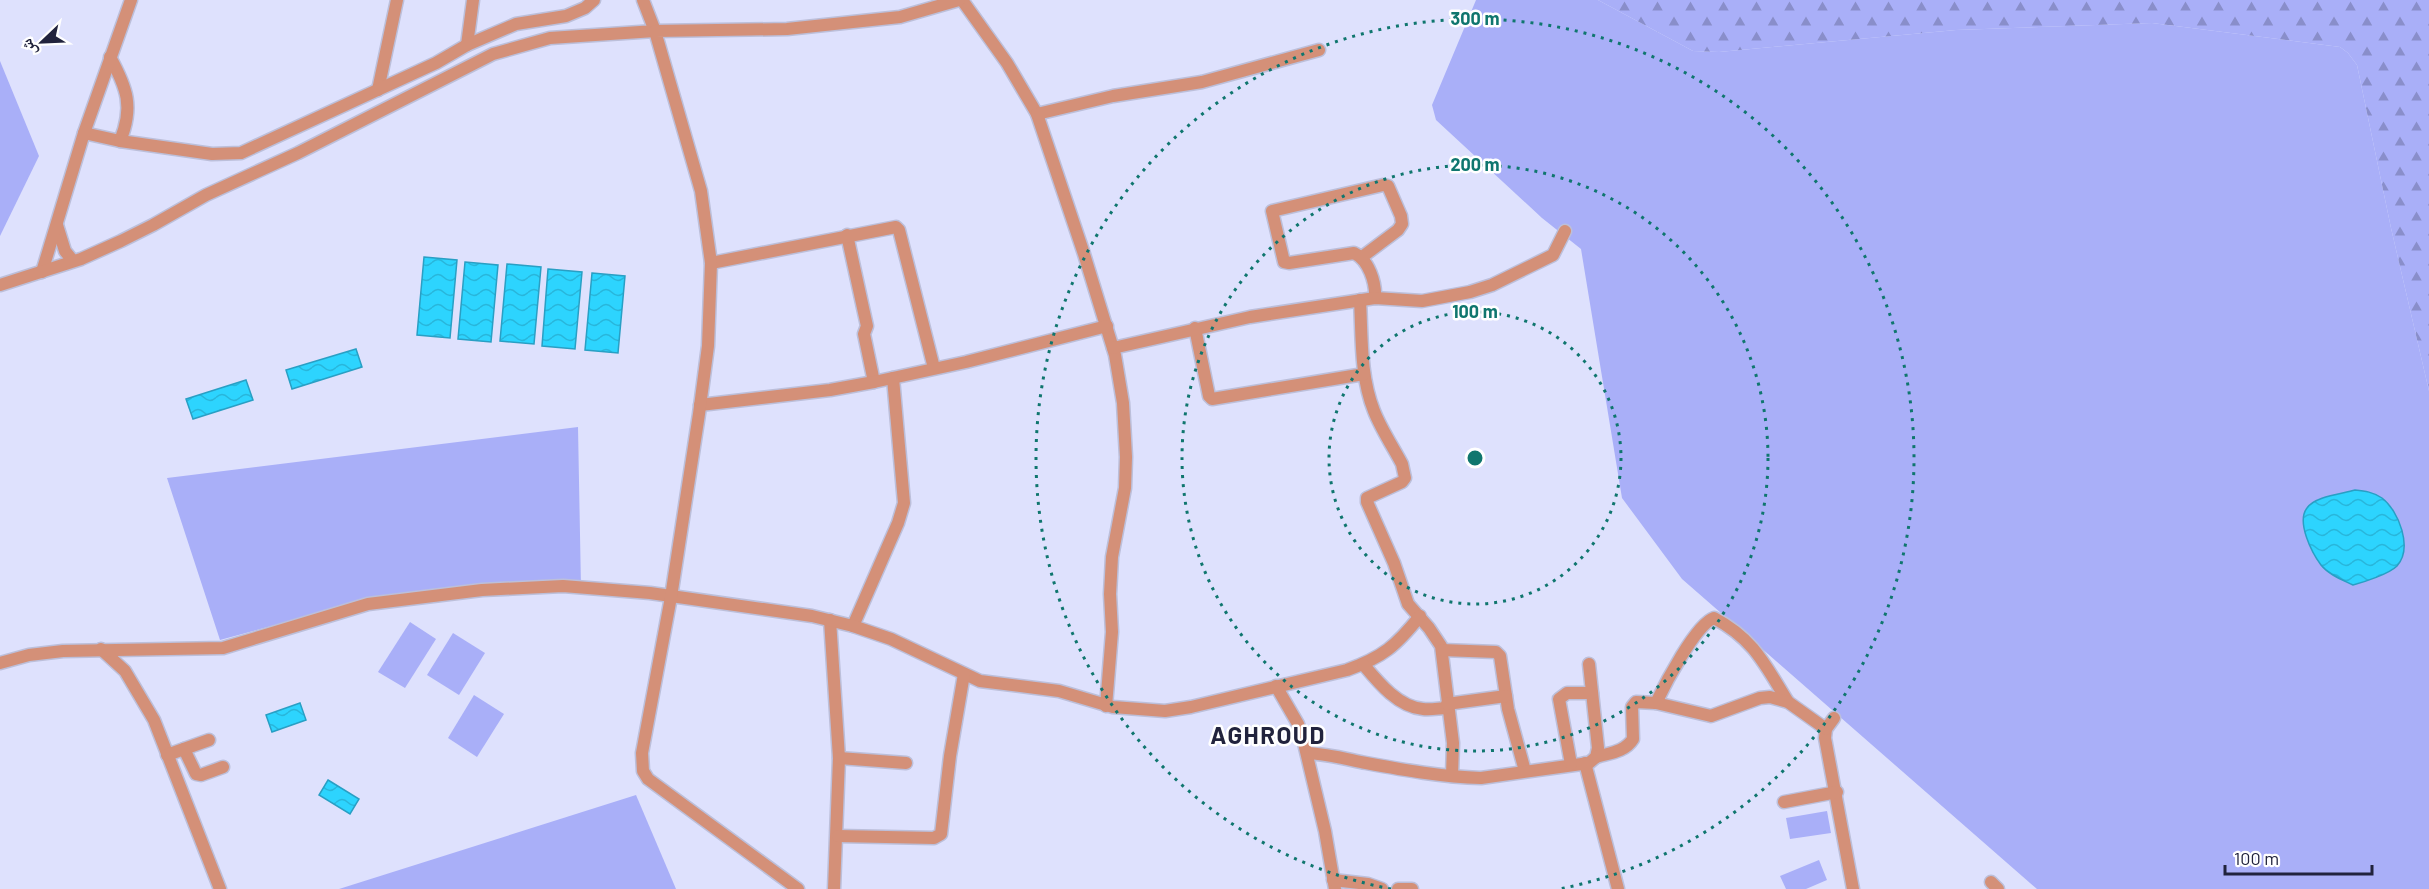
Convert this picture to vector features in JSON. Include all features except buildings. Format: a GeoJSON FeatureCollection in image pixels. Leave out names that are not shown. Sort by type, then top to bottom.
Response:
{"type":"FeatureCollection","features":[{"type":"Feature","properties":{"kind":"street"},"geometry":{"type":"LineString","coordinates":[[42,272],[84,133],[131,0]]}},
{"type":"Feature","properties":{"kind":"street"},"geometry":{"type":"LineString","coordinates":[[378,90],[397,0]]}},
{"type":"Feature","properties":{"kind":"street"},"geometry":{"type":"LineString","coordinates":[[467,45],[473,0]]}},
{"type":"Feature","properties":{"kind":"street"},"geometry":{"type":"LineString","coordinates":[[84,133],[120,141],[212,154],[241,153],[436,63],[467,45],[516,24],[566,16],[585,8],[594,0]]}},
{"type":"Feature","properties":{"kind":"street"},"geometry":{"type":"LineString","coordinates":[[643,0],[655,31],[700,191],[711,263],[708,346],[671,597],[642,753],[643,771],[648,779],[785,885],[798,889]]}},
{"type":"Feature","properties":{"kind":"street"},"geometry":{"type":"LineString","coordinates":[[0,285],[73,261],[153,225],[206,195],[298,153],[493,54],[519,45],[550,38],[655,31],[787,29],[900,17],[960,0],[1007,63],[1037,114],[1113,348],[1123,404],[1126,457],[1125,488],[1112,557],[1111,655],[1106,706]]}},
{"type":"Feature","properties":{"kind":"street"},"geometry":{"type":"LineString","coordinates":[[1037,114],[1113,96],[1202,82],[1319,50]]}},
{"type":"Feature","properties":{"kind":"street"},"geometry":{"type":"LineString","coordinates":[[110,57],[124,85],[129,112],[120,141]]}},
{"type":"Feature","properties":{"kind":"street"},"geometry":{"type":"LineString","coordinates":[[1362,257],[1398,230],[1402,224],[1401,216],[1388,186],[1383,185],[1272,211],[1284,262],[1354,253],[1362,257],[1376,286],[1375,298]]}},
{"type":"Feature","properties":{"kind":"street"},"geometry":{"type":"LineString","coordinates":[[57,224],[65,251],[73,261]]}},
{"type":"Feature","properties":{"kind":"street"},"geometry":{"type":"LineString","coordinates":[[711,263],[891,226],[896,227],[899,230],[934,368]]}},
{"type":"Feature","properties":{"kind":"street"},"geometry":{"type":"LineString","coordinates":[[1113,348],[1250,317],[1375,298],[1422,302],[1485,288],[1553,255],[1565,231]]}},
{"type":"Feature","properties":{"kind":"street"},"geometry":{"type":"LineString","coordinates":[[847,235],[867,326],[864,334],[874,382]]}},
{"type":"Feature","properties":{"kind":"street"},"geometry":{"type":"LineString","coordinates":[[1360,300],[1364,374],[1374,410],[1402,464],[1405,478],[1402,482],[1367,498],[1367,502],[1394,563],[1408,604],[1436,637],[1442,650],[1453,743],[1452,776]]}},
{"type":"Feature","properties":{"kind":"street"},"geometry":{"type":"LineString","coordinates":[[700,405],[830,390],[874,382],[966,362],[1107,326]]}},
{"type":"Feature","properties":{"kind":"street"},"geometry":{"type":"LineString","coordinates":[[1195,328],[1209,396],[1212,399],[1364,374]]}},
{"type":"Feature","properties":{"kind":"street"},"geometry":{"type":"LineString","coordinates":[[853,626],[898,523],[904,503],[893,378]]}},
{"type":"Feature","properties":{"kind":"street"},"geometry":{"type":"LineString","coordinates":[[0,663],[29,655],[101,649],[223,648],[368,604],[470,592],[563,586],[650,593],[830,620],[853,626],[928,654],[980,681],[1059,691],[1106,706],[1166,711],[1347,670],[1388,651],[1420,616]]}},
{"type":"Feature","properties":{"kind":"street"},"geometry":{"type":"LineString","coordinates":[[1656,703],[1665,684],[1703,624],[1714,618],[1735,629],[1753,645],[1788,702]]}},
{"type":"Feature","properties":{"kind":"street"},"geometry":{"type":"LineString","coordinates":[[830,620],[839,758],[838,836],[834,889]]}},
{"type":"Feature","properties":{"kind":"street"},"geometry":{"type":"LineString","coordinates":[[101,649],[125,671],[154,720],[220,889]]}},
{"type":"Feature","properties":{"kind":"street"},"geometry":{"type":"LineString","coordinates":[[1442,650],[1496,652],[1500,656],[1506,696],[1525,771]]}},
{"type":"Feature","properties":{"kind":"street"},"geometry":{"type":"LineString","coordinates":[[1363,664],[1381,685],[1410,705],[1423,709],[1506,696]]}},
{"type":"Feature","properties":{"kind":"street"},"geometry":{"type":"LineString","coordinates":[[1589,664],[1598,748],[1591,760],[1618,889]]}},
{"type":"Feature","properties":{"kind":"street"},"geometry":{"type":"LineString","coordinates":[[838,836],[934,838],[941,834],[950,756],[964,674]]}},
{"type":"Feature","properties":{"kind":"street"},"geometry":{"type":"LineString","coordinates":[[1276,686],[1298,724],[1307,753],[1325,831],[1334,884],[1368,884],[1382,889]]}},
{"type":"Feature","properties":{"kind":"street"},"geometry":{"type":"LineString","coordinates":[[1571,764],[1559,699],[1568,693],[1592,693]]}},
{"type":"Feature","properties":{"kind":"street"},"geometry":{"type":"LineString","coordinates":[[1307,753],[1333,754],[1381,766],[1481,778],[1591,760],[1622,749],[1633,739],[1633,704],[1636,702],[1656,703],[1711,716],[1760,698],[1770,697],[1788,702],[1826,729]]}},
{"type":"Feature","properties":{"kind":"street"},"geometry":{"type":"LineString","coordinates":[[1834,718],[1826,729],[1825,738],[1837,792],[1853,889]]}},
{"type":"Feature","properties":{"kind":"street"},"geometry":{"type":"LineString","coordinates":[[167,755],[209,740]]}},
{"type":"Feature","properties":{"kind":"street"},"geometry":{"type":"LineString","coordinates":[[184,749],[196,774],[201,775],[223,767]]}},
{"type":"Feature","properties":{"kind":"street"},"geometry":{"type":"LineString","coordinates":[[839,758],[906,763]]}},
{"type":"Feature","properties":{"kind":"street"},"geometry":{"type":"LineString","coordinates":[[1784,802],[1837,792]]}},
{"type":"Feature","properties":{"kind":"street"},"geometry":{"type":"LineString","coordinates":[[1398,889],[1412,889]]}},
{"type":"Feature","properties":{"kind":"green space"},"geometry":{"type":"Polygon","coordinates":[[[1476,0],[1598,0],[1693,51],[1719,52],[1956,30],[2152,23],[2340,47],[2348,53],[2357,65],[2391,228],[2429,391],[2429,889],[2037,889],[1682,579],[1622,498],[1581,249],[1542,218],[1436,120],[1432,105],[1476,0]]]}},
{"type":"Feature","properties":{"kind":"green space"},"geometry":{"type":"Polygon","coordinates":[[[1598,0],[2429,0],[2429,391],[2391,228],[2357,65],[2340,47],[2152,23],[1956,30],[1719,52],[1693,51],[1598,0]]]}},
{"type":"Feature","properties":{"kind":"green space"},"geometry":{"type":"Polygon","coordinates":[[[0,61],[39,156],[0,236],[0,61]]]}},
{"type":"Feature","properties":{"kind":"green space"},"geometry":{"type":"Polygon","coordinates":[[[578,427],[581,588],[363,601],[220,640],[167,478],[578,427]]]}},
{"type":"Feature","properties":{"kind":"green space"},"geometry":{"type":"Polygon","coordinates":[[[410,622],[436,639],[405,688],[378,672],[410,622]]]}},
{"type":"Feature","properties":{"kind":"green space"},"geometry":{"type":"Polygon","coordinates":[[[453,633],[485,653],[459,695],[427,675],[453,633]]]}},
{"type":"Feature","properties":{"kind":"green space"},"geometry":{"type":"Polygon","coordinates":[[[474,695],[504,714],[477,757],[448,738],[474,695]]]}},
{"type":"Feature","properties":{"kind":"green space"},"geometry":{"type":"Polygon","coordinates":[[[636,795],[676,889],[339,889],[636,795]]]}},
{"type":"Feature","properties":{"kind":"green space"},"geometry":{"type":"Polygon","coordinates":[[[1827,811],[1831,833],[1790,839],[1786,818],[1827,811]]]}},
{"type":"Feature","properties":{"kind":"green space"},"geometry":{"type":"Polygon","coordinates":[[[1819,860],[1827,880],[1806,889],[1786,889],[1780,876],[1819,860]]]}},
{"type":"Feature","properties":{"kind":"water"},"geometry":{"type":"Polygon","coordinates":[[[424,257],[457,260],[450,338],[417,335],[424,257]]]}},
{"type":"Feature","properties":{"kind":"water"},"geometry":{"type":"Polygon","coordinates":[[[465,262],[498,265],[491,342],[458,339],[465,262]]]}},
{"type":"Feature","properties":{"kind":"water"},"geometry":{"type":"Polygon","coordinates":[[[507,264],[541,267],[534,344],[500,341],[507,264]]]}},
{"type":"Feature","properties":{"kind":"water"},"geometry":{"type":"Polygon","coordinates":[[[548,269],[582,272],[575,349],[542,346],[548,269]]]}},
{"type":"Feature","properties":{"kind":"water"},"geometry":{"type":"Polygon","coordinates":[[[592,273],[625,276],[618,353],[585,350],[592,273]]]}},
{"type":"Feature","properties":{"kind":"water"},"geometry":{"type":"Polygon","coordinates":[[[356,349],[362,367],[292,389],[286,370],[356,349]]]}},
{"type":"Feature","properties":{"kind":"water"},"geometry":{"type":"Polygon","coordinates":[[[246,380],[253,400],[193,419],[186,399],[246,380]]]}},
{"type":"Feature","properties":{"kind":"water"},"geometry":{"type":"Polygon","coordinates":[[[2355,490],[2375,494],[2388,504],[2402,530],[2404,550],[2402,558],[2393,569],[2353,585],[2324,569],[2306,537],[2303,521],[2307,508],[2316,501],[2355,490]]]}},
{"type":"Feature","properties":{"kind":"water"},"geometry":{"type":"Polygon","coordinates":[[[300,703],[306,720],[272,732],[266,715],[300,703]]]}},
{"type":"Feature","properties":{"kind":"water"},"geometry":{"type":"Polygon","coordinates":[[[328,780],[359,799],[350,814],[319,795],[328,780]]]}},
{"type":"Feature","properties":{"kind":"district","name":"AGHROUD"},"geometry":{"type":"Point","coordinates":[1268,736]}}]}
